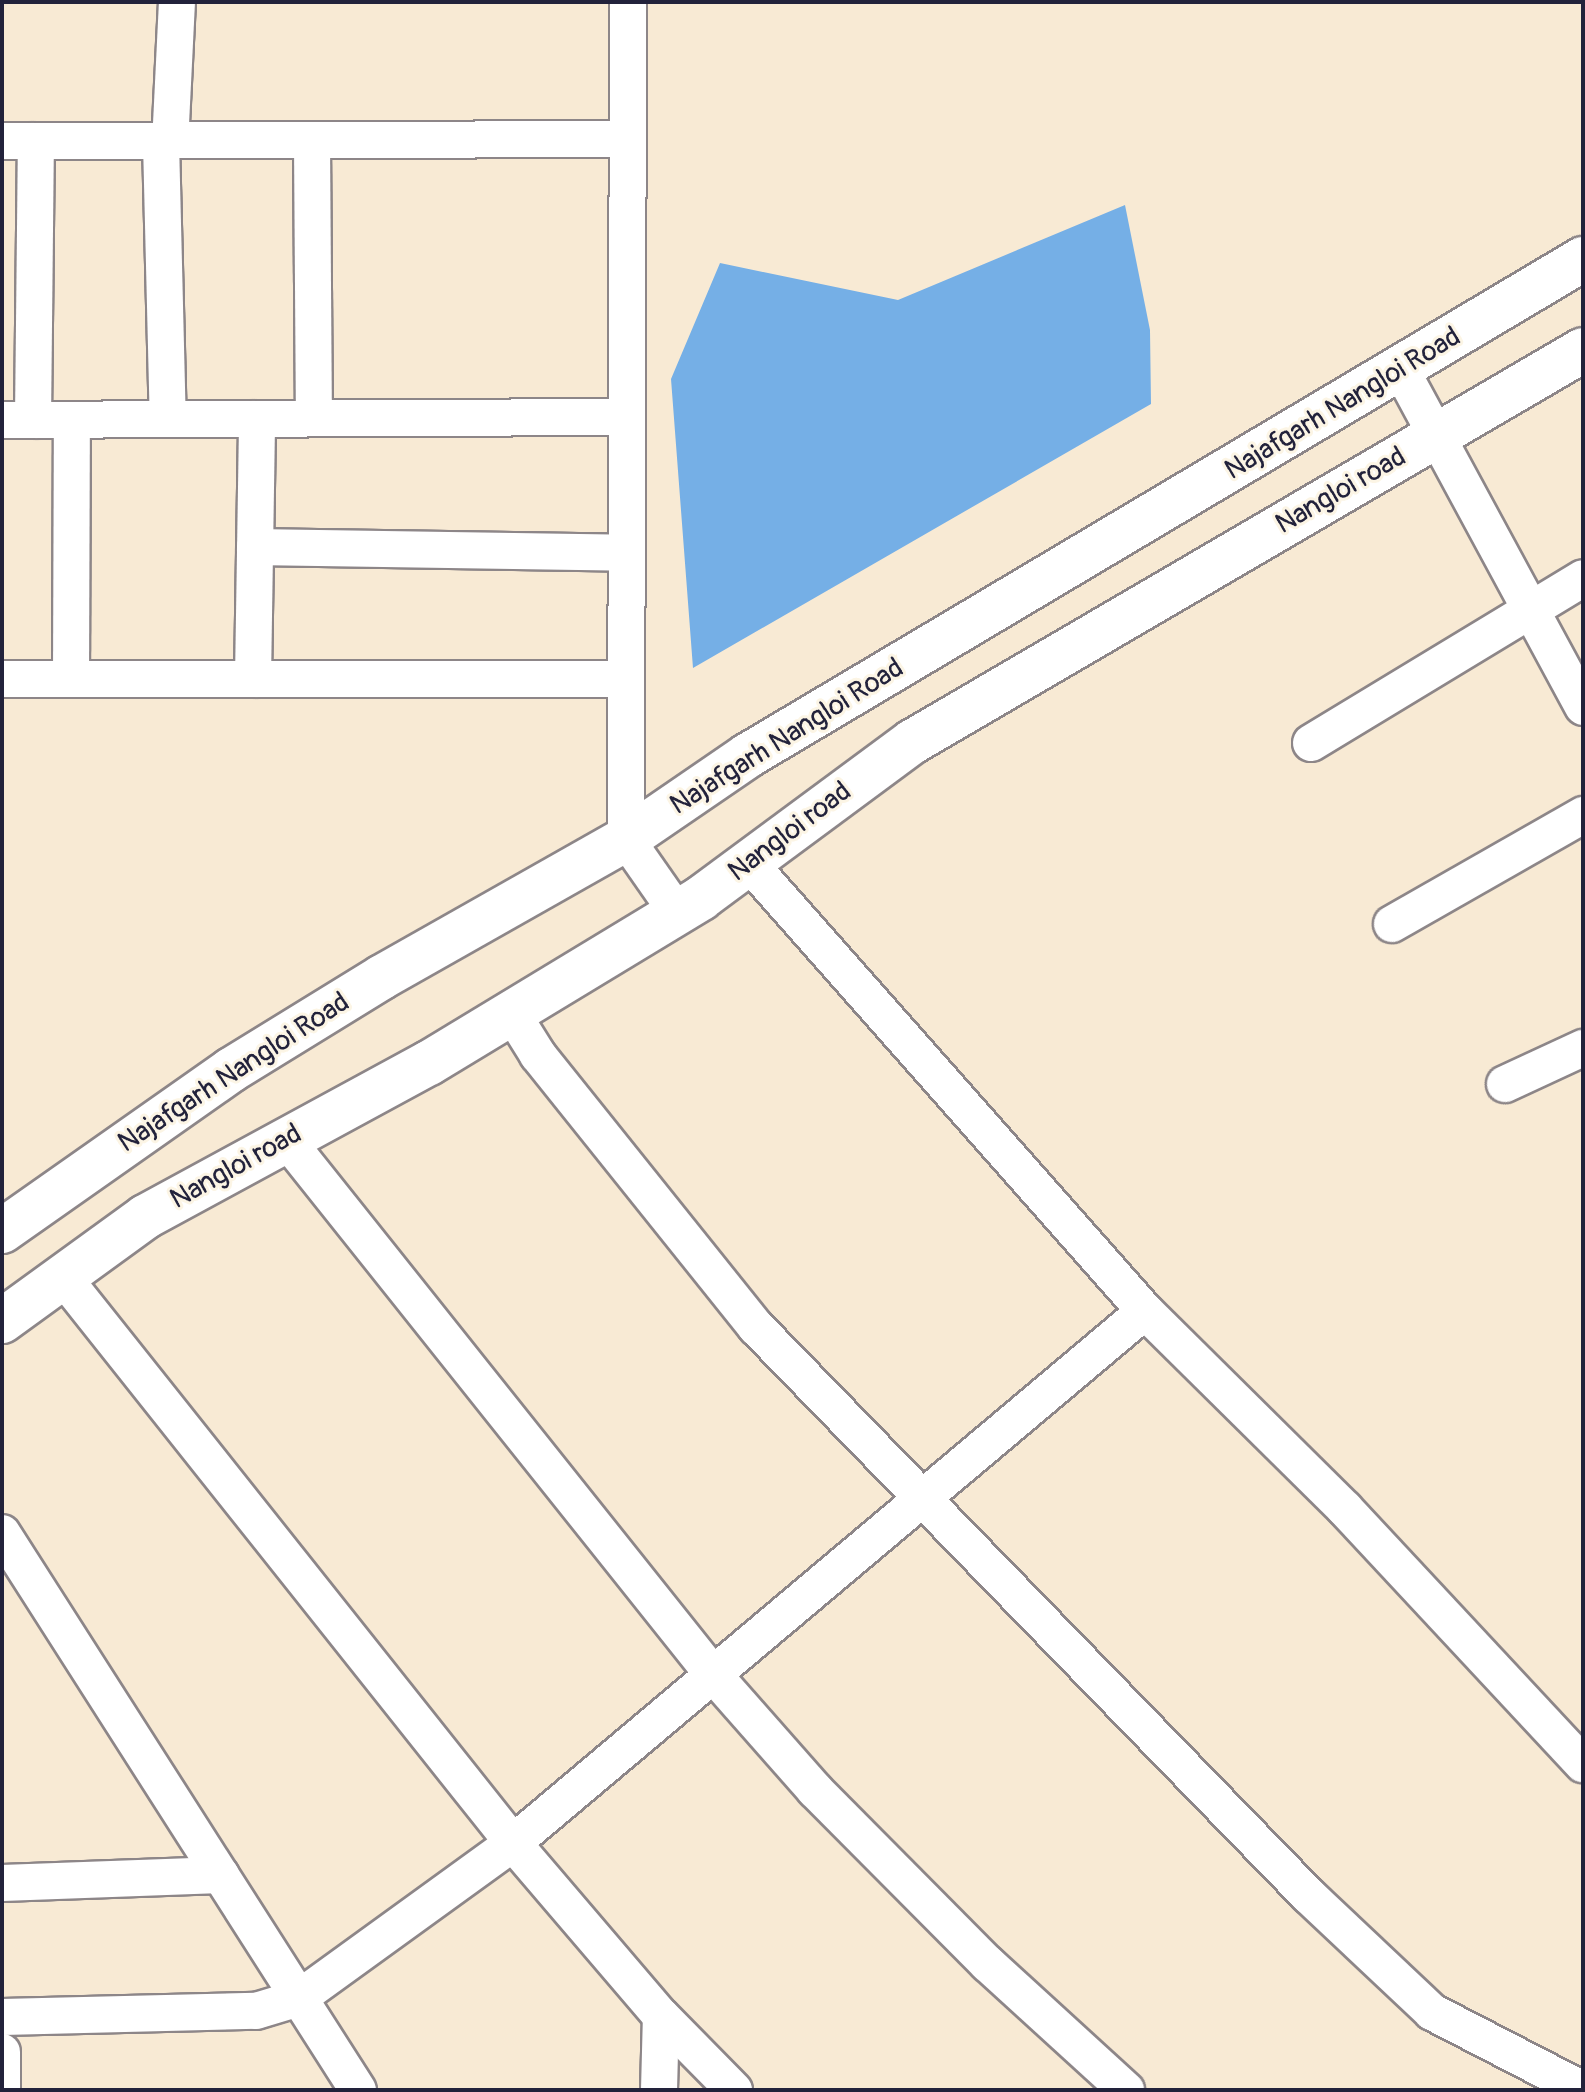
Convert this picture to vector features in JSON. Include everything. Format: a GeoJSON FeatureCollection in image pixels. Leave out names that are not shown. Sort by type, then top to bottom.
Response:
{"type":"FeatureCollection","features":[{"type":"Feature","properties":{"kind":"main road","name":"Najafgarh Nangloi Road"},"geometry":{"type":"LineString","coordinates":[[2,1231],[231,1070],[406,962],[626,839],[747,756],[1401,370],[1583,259]]}},
{"type":"Feature","properties":{"kind":"main road","name":"Nangloi road"},"geometry":{"type":"LineString","coordinates":[[2,1321],[145,1217],[429,1063],[510,1010],[677,912],[749,863],[912,742],[1583,350]]}},
{"type":"Feature","properties":{"kind":"street"},"geometry":{"type":"LineString","coordinates":[[168,419],[166,133],[177,2]]}},
{"type":"Feature","properties":{"kind":"street"},"geometry":{"type":"LineString","coordinates":[[628,2],[626,839],[677,912]]}},
{"type":"Feature","properties":{"kind":"street"},"geometry":{"type":"LineString","coordinates":[[626,417],[18,420],[19,141],[166,133],[312,142],[627,139]]}},
{"type":"Feature","properties":{"kind":"street"},"geometry":{"type":"LineString","coordinates":[[312,142],[314,418]]}},
{"type":"Feature","properties":{"kind":"street"},"geometry":{"type":"LineString","coordinates":[[1401,370],[1440,434],[1583,707]]}},
{"type":"Feature","properties":{"kind":"street"},"geometry":{"type":"LineString","coordinates":[[253,679],[257,419]]}},
{"type":"Feature","properties":{"kind":"street"},"geometry":{"type":"LineString","coordinates":[[71,679],[72,420]]}},
{"type":"Feature","properties":{"kind":"street"},"geometry":{"type":"LineString","coordinates":[[255,547],[626,553]]}},
{"type":"Feature","properties":{"kind":"street"},"geometry":{"type":"LineString","coordinates":[[1311,743],[1583,578]]}},
{"type":"Feature","properties":{"kind":"street"},"geometry":{"type":"LineString","coordinates":[[2,679],[626,679]]}},
{"type":"Feature","properties":{"kind":"street"},"geometry":{"type":"LineString","coordinates":[[1392,924],[1583,815]]}},
{"type":"Feature","properties":{"kind":"street"},"geometry":{"type":"LineString","coordinates":[[749,863],[1145,1311],[1345,1509],[1583,1764]]}},
{"type":"Feature","properties":{"kind":"street"},"geometry":{"type":"LineString","coordinates":[[510,1010],[538,1055],[713,1278],[921,1501],[1309,1896],[1432,2012],[1583,2090]]}},
{"type":"Feature","properties":{"kind":"street"},"geometry":{"type":"LineString","coordinates":[[1505,1084],[1583,1048]]}},
{"type":"Feature","properties":{"kind":"street"},"geometry":{"type":"LineString","coordinates":[[286,1139],[711,1672],[815,1790],[988,1964],[1126,2090]]}},
{"type":"Feature","properties":{"kind":"street"},"geometry":{"type":"LineString","coordinates":[[63,1277],[513,1843],[661,2016],[734,2090]]}},
{"type":"Feature","properties":{"kind":"street"},"geometry":{"type":"LineString","coordinates":[[2,2017],[256,2011],[299,1998],[513,1843],[711,1672],[921,1501],[1145,1311]]}},
{"type":"Feature","properties":{"kind":"street"},"geometry":{"type":"LineString","coordinates":[[2,1533],[358,2090]]}},
{"type":"Feature","properties":{"kind":"street"},"geometry":{"type":"LineString","coordinates":[[2,1883],[221,1875]]}},
{"type":"Feature","properties":{"kind":"street"},"geometry":{"type":"LineString","coordinates":[[659,2090],[661,2016]]}},
{"type":"Feature","properties":{"kind":"street"},"geometry":{"type":"LineString","coordinates":[[2,2052],[2,2090]]}},
{"type":"Feature","properties":{"kind":"water"},"geometry":{"type":"Polygon","coordinates":[[[1125,205],[1150,330],[1151,404],[693,668],[671,379],[720,263],[898,300],[1125,205]]]}}]}
